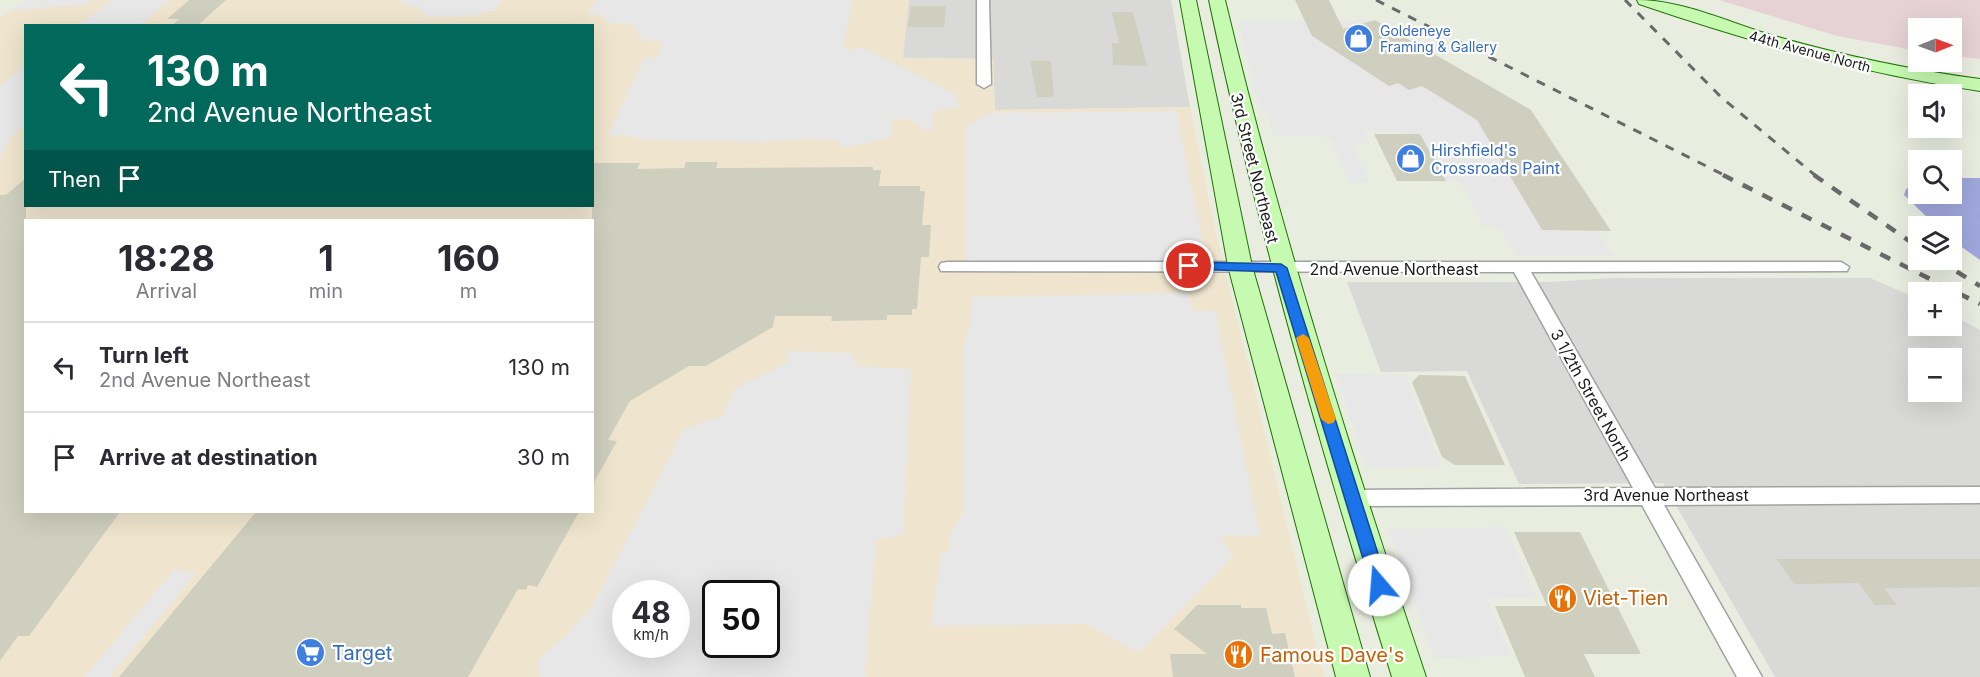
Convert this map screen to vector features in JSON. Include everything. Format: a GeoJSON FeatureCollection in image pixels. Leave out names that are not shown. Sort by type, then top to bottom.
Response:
{"type":"FeatureCollection","features":[{"type":"Feature","properties":{"kind":"main road","name":"3rd Street Northeast"},"geometry":{"type":"LineString","coordinates":[[1217,0],[1240,110],[1281,268],[1409,677]]}},
{"type":"Feature","properties":{"kind":"main road","name":"44th Avenue North"},"geometry":{"type":"LineString","coordinates":[[1645,0],[1757,38],[1837,60],[1910,75],[1980,85]]}},
{"type":"Feature","properties":{"kind":"main road","name":"44th Avenue North"},"geometry":{"type":"LineString","coordinates":[[1682,0],[1839,47],[1980,71]]}},
{"type":"Feature","properties":{"kind":"main road","name":"3rd Street Northeast"},"geometry":{"type":"LineString","coordinates":[[1188,2],[1240,266],[1353,677]]}},
{"type":"Feature","properties":{"kind":"street"},"geometry":{"type":"LineString","coordinates":[[983,0],[984,84]]}},
{"type":"Feature","properties":{"kind":"street","name":"2nd Avenue Northeast"},"geometry":{"type":"LineString","coordinates":[[947,267],[1240,266],[1521,269],[1841,267]]}},
{"type":"Feature","properties":{"kind":"street","name":"3 1/2th Street North"},"geometry":{"type":"LineString","coordinates":[[1521,269],[1750,677]]}},
{"type":"Feature","properties":{"kind":"street","name":"3rd Avenue Northeast"},"geometry":{"type":"LineString","coordinates":[[1352,498],[1980,495]]}},
{"type":"Feature","properties":{"kind":"shaded area"},"geometry":{"type":"Polygon","coordinates":[[[26,0],[909,0],[903,58],[993,59],[995,110],[1190,107],[1217,237],[1324,677],[0,677],[0,18],[26,0]]]}},
{"type":"Feature","properties":{"kind":"shaded area"},"geometry":{"type":"Polygon","coordinates":[[[26,0],[92,0],[86,4],[10,11],[26,0]]]}},
{"type":"Feature","properties":{"kind":"shaded area"},"geometry":{"type":"Polygon","coordinates":[[[112,0],[169,0],[141,24],[80,24],[112,0]]]}},
{"type":"Feature","properties":{"kind":"shaded area"},"geometry":{"type":"Polygon","coordinates":[[[401,0],[502,0],[495,11],[482,12],[479,15],[426,17],[418,7],[404,7],[408,2],[398,2],[401,0]]]}},
{"type":"Feature","properties":{"kind":"shaded area"},"geometry":{"type":"Polygon","coordinates":[[[596,0],[852,0],[843,48],[848,50],[862,47],[956,95],[958,107],[933,112],[934,129],[925,130],[909,119],[892,119],[891,137],[852,146],[838,146],[839,141],[809,139],[767,142],[643,140],[626,135],[608,136],[644,58],[659,57],[663,41],[644,41],[630,23],[611,24],[600,15],[588,14],[596,0]]]}},
{"type":"Feature","properties":{"kind":"shaded area"},"geometry":{"type":"Polygon","coordinates":[[[901,0],[1171,0],[1190,107],[995,110],[993,59],[903,58],[901,0]]]}},
{"type":"Feature","properties":{"kind":"shaded area"},"geometry":{"type":"Polygon","coordinates":[[[1719,0],[1980,0],[1980,59],[1962,57],[1962,18],[1908,18],[1908,49],[1837,36],[1719,0]]]}},
{"type":"Feature","properties":{"kind":"shaded area"},"geometry":{"type":"Polygon","coordinates":[[[1375,20],[1314,38],[1389,86],[1398,83],[1409,90],[1422,86],[1477,120],[1542,230],[1597,231],[1613,256],[1516,256],[1500,228],[1485,227],[1459,181],[1446,181],[1420,134],[1364,131],[1369,144],[1352,144],[1370,183],[1350,183],[1331,140],[1323,136],[1274,136],[1266,111],[1260,111],[1238,21],[1375,20]]]}},
{"type":"Feature","properties":{"kind":"shaded area"},"geometry":{"type":"Polygon","coordinates":[[[24,67],[24,125],[12,136],[0,158],[0,86],[24,67]]]}},
{"type":"Feature","properties":{"kind":"shaded area"},"geometry":{"type":"Polygon","coordinates":[[[1176,111],[1204,248],[1182,246],[1180,260],[966,263],[965,127],[989,113],[1176,111]]]}},
{"type":"Feature","properties":{"kind":"shaded area"},"geometry":{"type":"Polygon","coordinates":[[[1613,278],[1870,278],[1908,295],[1908,336],[1962,336],[1962,320],[1980,330],[1980,677],[1775,677],[1663,483],[1519,484],[1467,371],[1381,372],[1347,282],[1550,282],[1613,278]]]}},
{"type":"Feature","properties":{"kind":"shaded area"},"geometry":{"type":"Polygon","coordinates":[[[1189,293],[1192,311],[1215,311],[1260,536],[1219,536],[1233,556],[1139,653],[1086,624],[931,626],[941,553],[949,550],[950,535],[963,512],[964,343],[970,326],[971,297],[1189,293]]]}},
{"type":"Feature","properties":{"kind":"shaded area"},"geometry":{"type":"Polygon","coordinates":[[[786,351],[852,353],[857,366],[911,369],[903,534],[876,540],[865,677],[539,677],[538,660],[567,635],[593,605],[684,429],[723,416],[734,389],[789,362],[786,351]]]}},
{"type":"Feature","properties":{"kind":"shaded area"},"geometry":{"type":"Polygon","coordinates":[[[1336,374],[1405,375],[1442,468],[1366,467],[1336,374]]]}},
{"type":"Feature","properties":{"kind":"shaded area"},"geometry":{"type":"Polygon","coordinates":[[[1506,527],[1536,598],[1487,599],[1511,656],[1434,658],[1388,529],[1506,527]]]}},
{"type":"Feature","properties":{"kind":"shaded area"},"geometry":{"type":"Polygon","coordinates":[[[175,569],[196,573],[110,677],[84,677],[175,569]]]}},
{"type":"Feature","properties":{"kind":"water"},"geometry":{"type":"Polygon","coordinates":[[[1962,178],[1980,178],[1980,260],[1962,247],[1962,216],[1926,216],[1913,204],[1962,204],[1962,178]]]}},
{"type":"Feature","properties":{"kind":"water"},"geometry":{"type":"Polygon","coordinates":[[[1908,188],[1908,199],[1904,195],[1908,188]]]}},
{"type":"Feature","properties":{"kind":"building"},"geometry":{"type":"Polygon","coordinates":[[[189,0],[226,0],[199,24],[173,24],[179,19],[167,19],[189,0]]]}},
{"type":"Feature","properties":{"kind":"building"},"geometry":{"type":"Polygon","coordinates":[[[1295,0],[1329,0],[1343,29],[1375,20],[1531,110],[1611,231],[1542,230],[1477,120],[1422,86],[1409,90],[1398,83],[1389,86],[1312,36],[1295,0]]]}},
{"type":"Feature","properties":{"kind":"building"},"geometry":{"type":"Polygon","coordinates":[[[911,6],[946,6],[944,27],[908,27],[911,6]]]}},
{"type":"Feature","properties":{"kind":"building"},"geometry":{"type":"Polygon","coordinates":[[[1112,12],[1133,12],[1147,66],[1113,65],[1112,43],[1119,43],[1112,12]]]}},
{"type":"Feature","properties":{"kind":"building"},"geometry":{"type":"Polygon","coordinates":[[[1030,61],[1051,61],[1054,97],[1037,97],[1030,61]]]}},
{"type":"Feature","properties":{"kind":"building","name":"Hirshfield's Crossroads Paint"},"geometry":{"type":"Polygon","coordinates":[[[1374,134],[1420,134],[1446,181],[1397,181],[1374,134]]]}},
{"type":"Feature","properties":{"kind":"building"},"geometry":{"type":"Polygon","coordinates":[[[686,162],[718,162],[716,168],[873,167],[873,170],[881,170],[879,186],[920,186],[920,191],[925,191],[922,225],[931,225],[929,257],[921,257],[917,309],[912,309],[912,315],[887,315],[887,320],[831,321],[832,316],[775,316],[773,327],[706,366],[689,366],[630,401],[608,440],[617,441],[594,482],[594,219],[592,219],[592,207],[594,207],[594,163],[640,163],[637,169],[684,168],[686,162]]]}},
{"type":"Feature","properties":{"kind":"building"},"geometry":{"type":"Polygon","coordinates":[[[24,180],[26,219],[24,219],[24,513],[119,513],[29,636],[18,636],[0,661],[0,195],[6,195],[24,180]]]}},
{"type":"Feature","properties":{"kind":"building"},"geometry":{"type":"Polygon","coordinates":[[[1419,375],[1465,376],[1505,465],[1455,465],[1442,457],[1412,382],[1419,375]]]}},
{"type":"Feature","properties":{"kind":"building"},"geometry":{"type":"Polygon","coordinates":[[[255,513],[578,513],[537,587],[528,585],[526,590],[518,589],[468,677],[119,677],[255,513]]]}},
{"type":"Feature","properties":{"kind":"building"},"geometry":{"type":"Polygon","coordinates":[[[1514,532],[1580,532],[1641,654],[1584,654],[1595,677],[1525,677],[1495,606],[1547,606],[1514,532]]]}},
{"type":"Feature","properties":{"kind":"building"},"geometry":{"type":"Polygon","coordinates":[[[1777,559],[1980,559],[1980,587],[1884,588],[1897,605],[1875,605],[1859,583],[1794,584],[1777,559]]]}},
{"type":"Feature","properties":{"kind":"building"},"geometry":{"type":"Polygon","coordinates":[[[1197,605],[1241,605],[1241,608],[1266,608],[1272,634],[1285,633],[1295,677],[1173,677],[1170,654],[1207,654],[1174,629],[1197,605]]]}},
{"type":"Feature","properties":{"kind":"railway"},"geometry":{"type":"LineString","coordinates":[[1376,0],[1726,176]]}},
{"type":"Feature","properties":{"kind":"railway"},"geometry":{"type":"LineString","coordinates":[[1625,0],[1721,97],[1816,176]]}},
{"type":"Feature","properties":{"kind":"railway"},"geometry":{"type":"LineString","coordinates":[[1723,175],[1980,304]]}},
{"type":"Feature","properties":{"kind":"railway"},"geometry":{"type":"LineString","coordinates":[[1814,175],[1908,240]]}},
{"type":"Feature","properties":{"kind":"railway"},"geometry":{"type":"LineString","coordinates":[[1954,270],[1980,286]]}},
{"type":"Feature","properties":{"kind":"slow traffic"},"geometry":{"type":"LineString","coordinates":[[1303,338],[1328,419]]}},
{"type":"Feature","properties":{"kind":"place","name":"Goldeneye Framing & Gallery"},"geometry":{"type":"Point","coordinates":[1359,38]}},
{"type":"Feature","properties":{"kind":"place","name":"Hirshfield's Crossroads Paint"},"geometry":{"type":"Point","coordinates":[1410,159]}},
{"type":"Feature","properties":{"kind":"place","name":"Viet-Tien"},"geometry":{"type":"Point","coordinates":[1562,598]}},
{"type":"Feature","properties":{"kind":"place","name":"Target"},"geometry":{"type":"Point","coordinates":[311,653]}},
{"type":"Feature","properties":{"kind":"place","name":"Famous Dave's"},"geometry":{"type":"Point","coordinates":[1239,655]}},
{"type":"Feature","properties":{"kind":"route"},"geometry":{"type":"LineString","coordinates":[[1189,266],[1281,268],[1379,585]]}}]}
